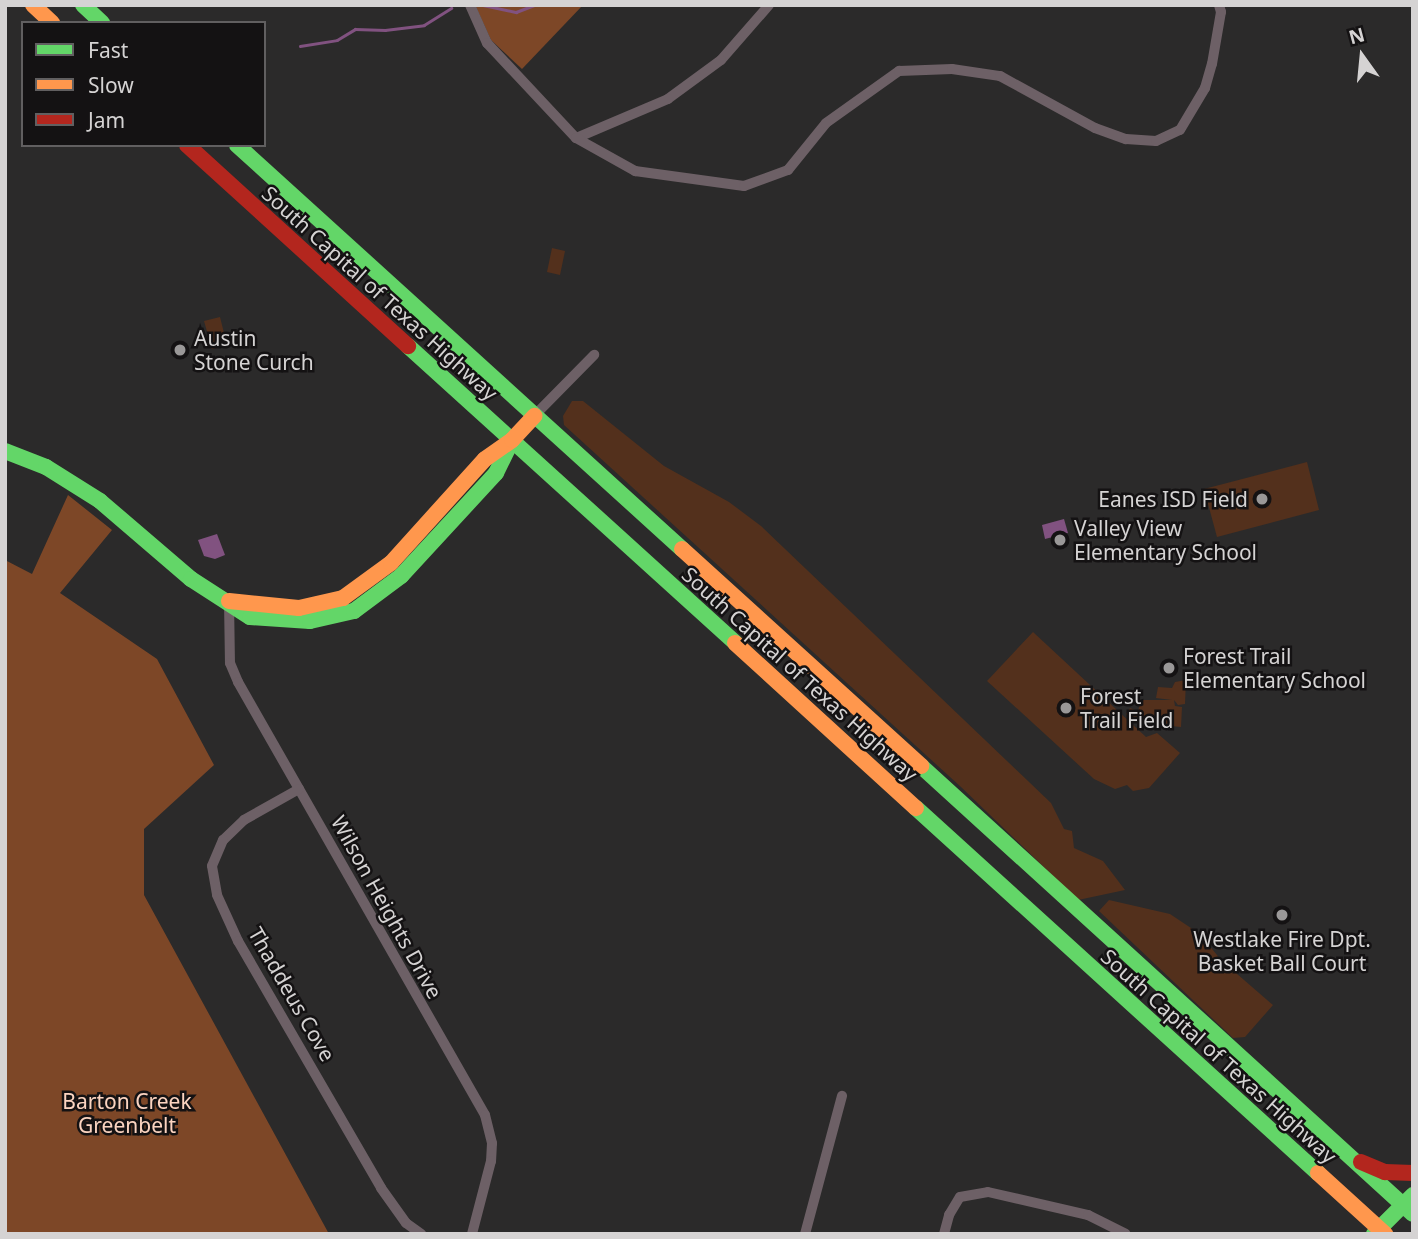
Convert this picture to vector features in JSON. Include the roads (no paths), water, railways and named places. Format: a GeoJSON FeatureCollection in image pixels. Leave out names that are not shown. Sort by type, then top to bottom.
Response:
{"type":"FeatureCollection","features":[{"type":"Feature","properties":{"kind":"main road"},"geometry":{"type":"LineString","coordinates":[[33,5],[50,21]]}},
{"type":"Feature","properties":{"kind":"main road"},"geometry":{"type":"LineString","coordinates":[[83,5],[100,21]]}},
{"type":"Feature","properties":{"kind":"main road","name":"South Capital of Texas Highway"},"geometry":{"type":"LineString","coordinates":[[189,147],[1379,1232]]}},
{"type":"Feature","properties":{"kind":"main road","name":"South Capital of Texas Highway"},"geometry":{"type":"LineString","coordinates":[[239,147],[1351,1159],[1409,1205]]}},
{"type":"Feature","properties":{"kind":"main road"},"geometry":{"type":"LineString","coordinates":[[5,451],[46,467],[100,501],[191,579],[250,617],[276,621],[310,621],[354,611],[379,596],[424,553],[496,473],[512,440],[534,416]]}},
{"type":"Feature","properties":{"kind":"main road"},"geometry":{"type":"LineString","coordinates":[[1351,1159],[1385,1172],[1413,1173]]}},
{"type":"Feature","properties":{"kind":"main road"},"geometry":{"type":"LineString","coordinates":[[1379,1232],[1409,1205]]}},
{"type":"Feature","properties":{"kind":"street"},"geometry":{"type":"LineString","coordinates":[[470,5],[487,43],[576,138],[635,171],[744,186],[788,170],[826,123],[899,71],[952,69],[1000,76],[1094,128],[1126,139],[1156,141],[1180,130],[1205,88],[1221,12],[1219,5]]}},
{"type":"Feature","properties":{"kind":"street"},"geometry":{"type":"LineString","coordinates":[[576,138],[668,99],[721,61],[769,5]]}},
{"type":"Feature","properties":{"kind":"street"},"geometry":{"type":"LineString","coordinates":[[534,416],[594,355]]}},
{"type":"Feature","properties":{"kind":"street","name":"Wilson Heights Drive"},"geometry":{"type":"LineString","coordinates":[[229,601],[230,663],[485,1115],[492,1143],[491,1161],[472,1234]]}},
{"type":"Feature","properties":{"kind":"street","name":"Thaddeus Cove"},"geometry":{"type":"LineString","coordinates":[[299,789],[244,820],[223,840],[212,866],[216,895],[238,941],[382,1188],[406,1223],[421,1234]]}},
{"type":"Feature","properties":{"kind":"street"},"geometry":{"type":"LineString","coordinates":[[804,1234],[842,1096]]}},
{"type":"Feature","properties":{"kind":"street"},"geometry":{"type":"LineString","coordinates":[[944,1234],[949,1215],[960,1197],[988,1192],[1087,1216],[1126,1234]]}},
{"type":"Feature","properties":{"kind":"waterway"},"geometry":{"type":"LineString","coordinates":[[483,5],[516,12],[534,5]]}},
{"type":"Feature","properties":{"kind":"waterway"},"geometry":{"type":"LineString","coordinates":[[300,46],[337,40],[355,29],[385,30],[424,25],[451,8]]}},
{"type":"Feature","properties":{"kind":"place","name":"Austin Stone Curch"},"geometry":{"type":"Point","coordinates":[180,350]}},
{"type":"Feature","properties":{"kind":"place","name":"Eanes ISD Field"},"geometry":{"type":"Point","coordinates":[1262,499]}},
{"type":"Feature","properties":{"kind":"place","name":"Valley View Elementary School"},"geometry":{"type":"Point","coordinates":[1060,540]}},
{"type":"Feature","properties":{"kind":"place","name":"Forest Trail Elementary School"},"geometry":{"type":"Point","coordinates":[1169,668]}},
{"type":"Feature","properties":{"kind":"place","name":"Forest Trail Field"},"geometry":{"type":"Point","coordinates":[1066,708]}},
{"type":"Feature","properties":{"kind":"place","name":"Westlake Fire Dpt. Basket Ball Court"},"geometry":{"type":"Point","coordinates":[1282,915]}},
{"type":"Feature","properties":{"kind":"park label","name":"Barton Creek Greenbelt"},"geometry":{"type":"Point","coordinates":[127,1113]}}]}
